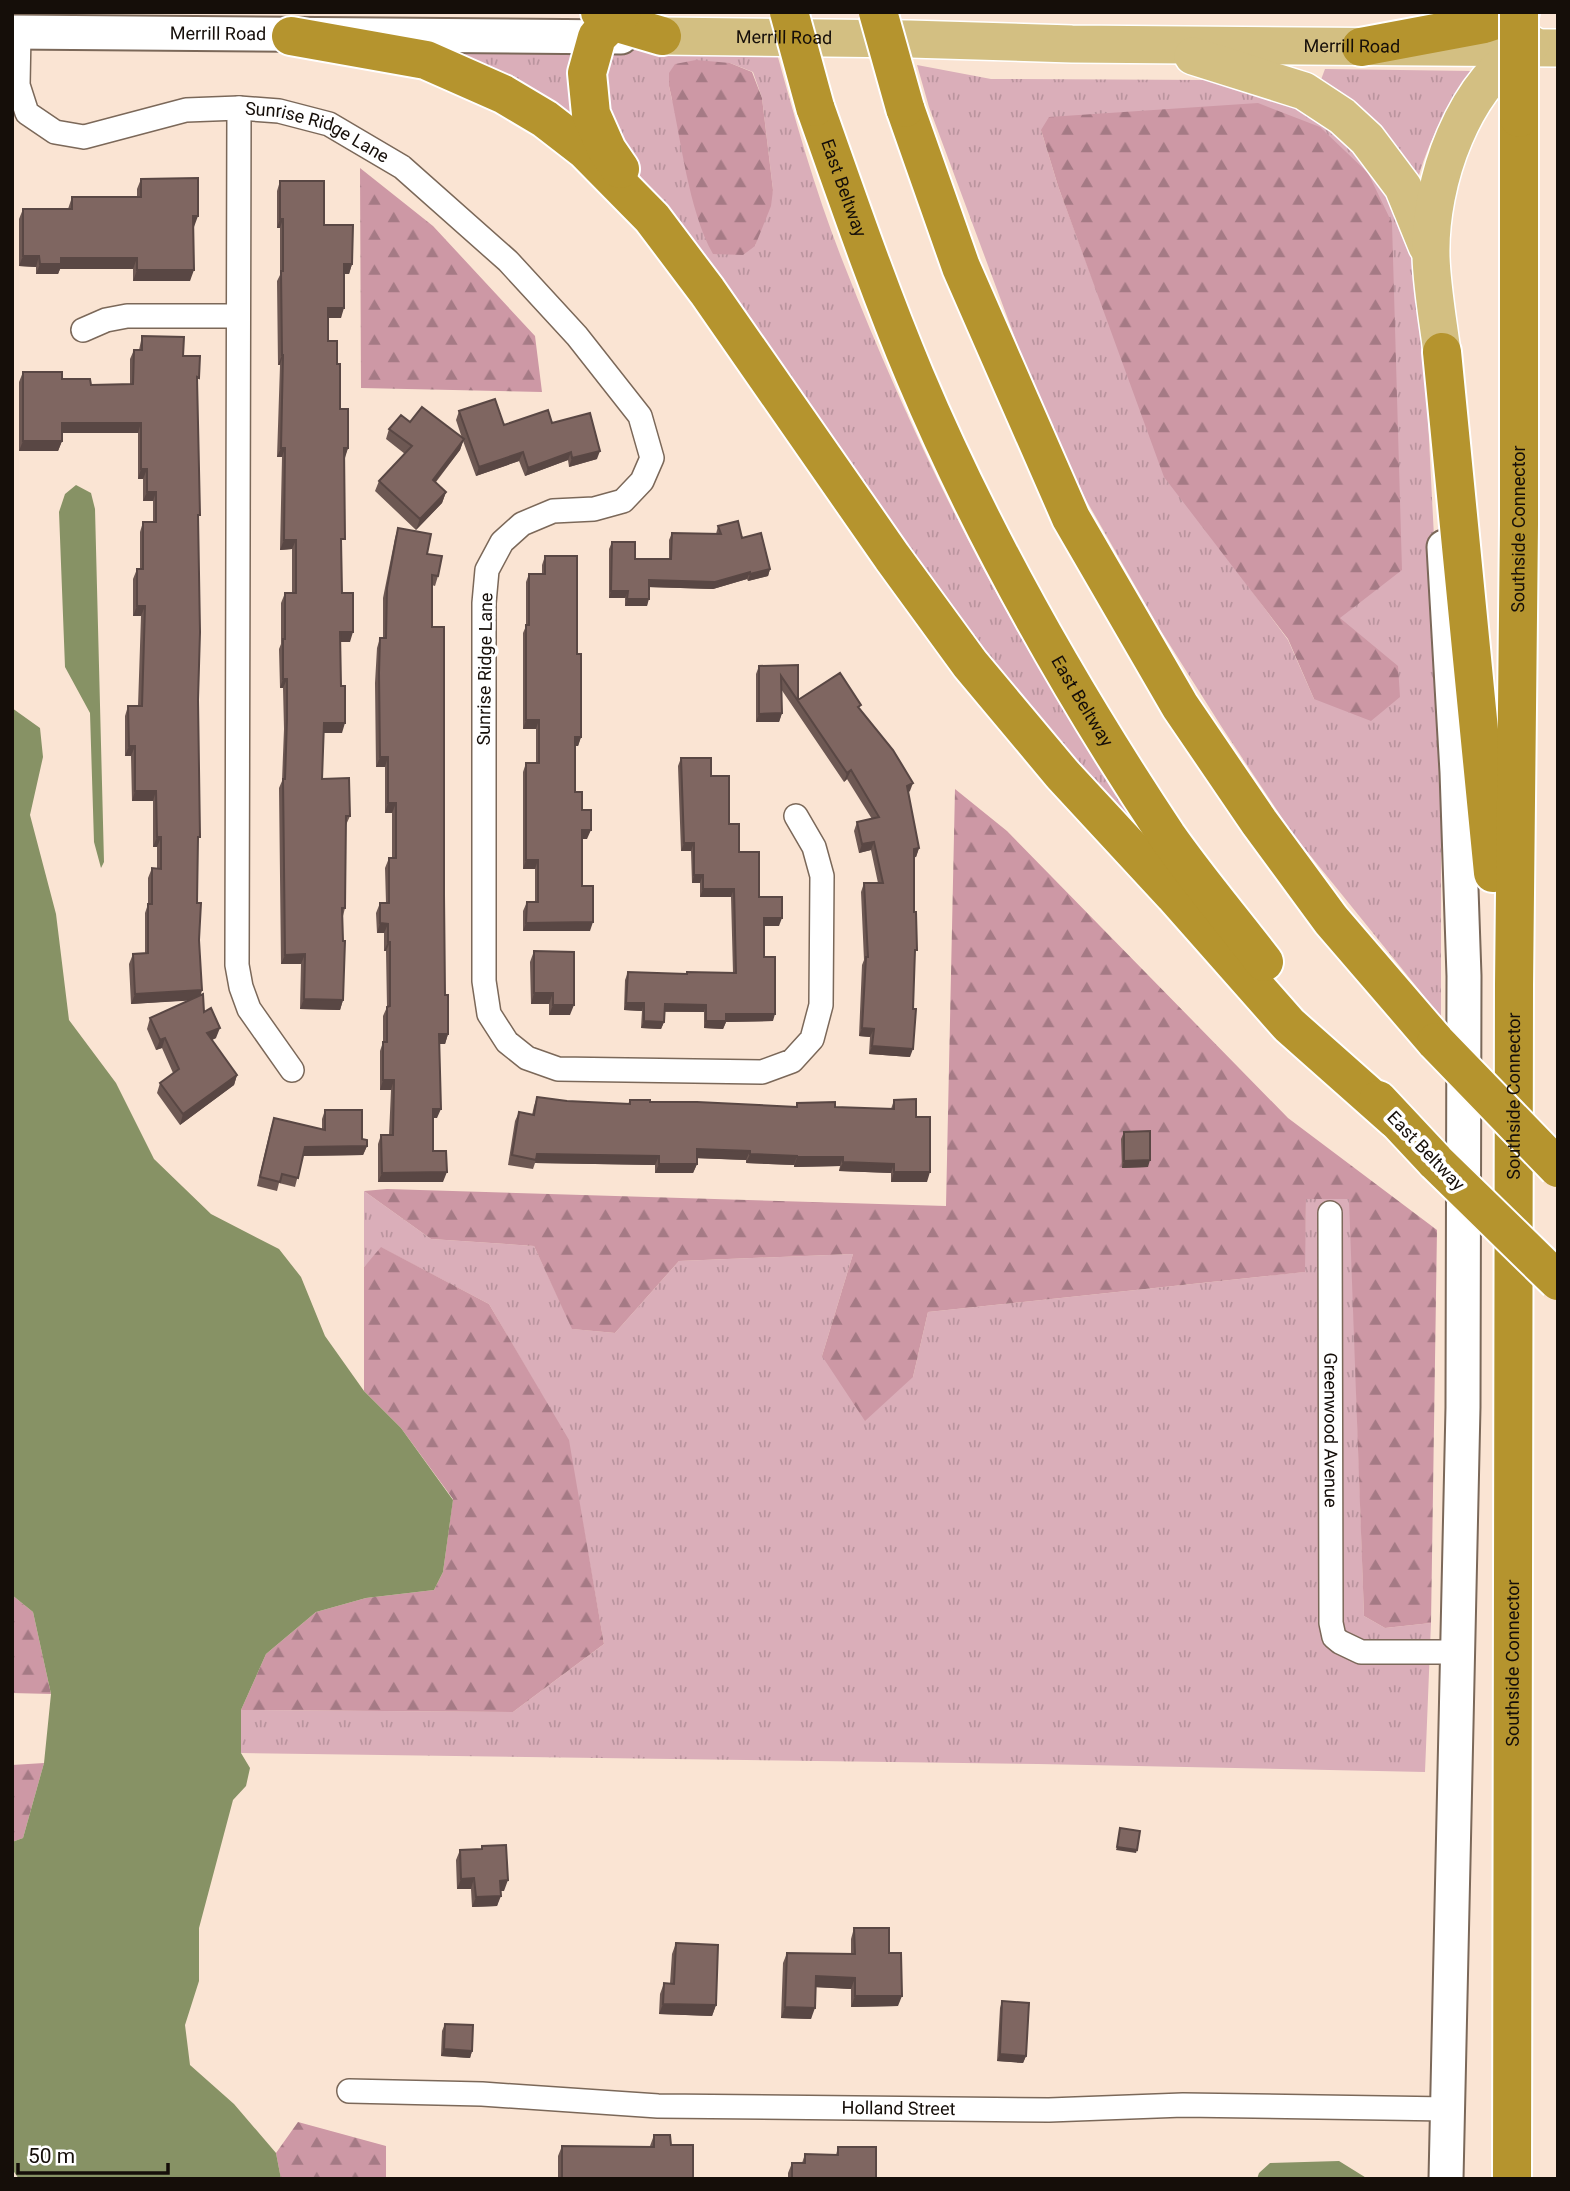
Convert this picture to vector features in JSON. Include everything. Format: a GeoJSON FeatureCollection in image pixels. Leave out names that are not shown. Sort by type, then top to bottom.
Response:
{"type":"FeatureCollection","features":[{"type":"Feature","properties":{"kind":"highway","name":"East Beltway"},"geometry":{"type":"LineString","coordinates":[[789,12],[815,107],[874,274],[916,377],[958,472],[1054,654],[1169,838],[1297,1005],[1395,1119],[1558,1281]]}},
{"type":"Feature","properties":{"kind":"highway"},"geometry":{"type":"LineString","coordinates":[[878,12],[905,108],[961,267],[1071,518],[1180,706],[1259,822],[1332,920],[1436,1042],[1558,1168]]}},
{"type":"Feature","properties":{"kind":"highway"},"geometry":{"type":"LineString","coordinates":[[662,36],[608,21],[587,73],[591,114],[607,150],[652,218],[707,291],[853,502],[970,664],[1062,774],[1174,895],[1289,1026],[1395,1119]]}},
{"type":"Feature","properties":{"kind":"highway"},"geometry":{"type":"LineString","coordinates":[[1361,47],[1484,24],[1534,29]]}},
{"type":"Feature","properties":{"kind":"highway","name":"Southside Connector"},"geometry":{"type":"LineString","coordinates":[[1512,2179],[1519,118],[1534,29]]}},
{"type":"Feature","properties":{"kind":"highway"},"geometry":{"type":"LineString","coordinates":[[292,36],[426,60],[503,94],[545,119],[585,150],[652,218]]}},
{"type":"Feature","properties":{"kind":"highway"},"geometry":{"type":"LineString","coordinates":[[1442,352],[1497,914],[1514,985]]}},
{"type":"Feature","properties":{"kind":"main road"},"geometry":{"type":"LineString","coordinates":[[1442,352],[1431,257],[1433,205],[1443,168],[1476,97],[1494,72],[1534,29]]}},
{"type":"Feature","properties":{"kind":"main road","name":"Merrill Road"},"geometry":{"type":"LineString","coordinates":[[662,36],[1361,47]]}},
{"type":"Feature","properties":{"kind":"main road"},"geometry":{"type":"LineString","coordinates":[[1155,44],[1304,91],[1342,116],[1367,139],[1403,187],[1431,257]]}},
{"type":"Feature","properties":{"kind":"street"},"geometry":{"type":"LineString","coordinates":[[16,32],[42,13],[48,12]]}},
{"type":"Feature","properties":{"kind":"street","name":"Merrill Road"},"geometry":{"type":"LineString","coordinates":[[16,32],[292,36],[608,21]]}},
{"type":"Feature","properties":{"kind":"street","name":"Sunrise Ridge Lane"},"geometry":{"type":"LineString","coordinates":[[16,32],[18,85],[27,113],[54,132],[84,137],[186,110],[239,108],[279,111],[329,124],[402,167],[508,261],[577,336],[640,416],[652,458],[642,481],[623,501],[594,509],[553,511],[522,524],[502,542],[487,570],[484,603],[484,981],[489,1014],[508,1042],[527,1058],[558,1069],[762,1072],[792,1061],[812,1039],[821,1005],[822,876],[814,847],[796,816]]}},
{"type":"Feature","properties":{"kind":"street"},"geometry":{"type":"LineString","coordinates":[[239,108],[237,965],[249,1009],[292,1070]]}},
{"type":"Feature","properties":{"kind":"street"},"geometry":{"type":"LineString","coordinates":[[83,330],[106,320],[127,316],[237,316]]}},
{"type":"Feature","properties":{"kind":"street"},"geometry":{"type":"LineString","coordinates":[[1442,352],[1441,500],[1457,772],[1464,976],[1463,1407],[1446,2179]]}},
{"type":"Feature","properties":{"kind":"street","name":"Greenwood Avenue"},"geometry":{"type":"LineString","coordinates":[[1330,1213],[1331,1623],[1334,1637],[1361,1652],[1459,1652]]}},
{"type":"Feature","properties":{"kind":"street","name":"Holland Street"},"geometry":{"type":"LineString","coordinates":[[349,2091],[482,2094],[658,2106],[1049,2110],[1189,2105],[1448,2109]]}},
{"type":"Feature","properties":{"kind":"green space"},"geometry":{"type":"Polygon","coordinates":[[[617,47],[776,50],[807,160],[835,241],[866,320],[937,478],[989,580],[1061,706],[1176,879],[1023,715],[685,242],[600,117],[604,52],[617,47]],[[730,63],[669,86],[672,100],[755,246],[773,190],[762,98],[753,72],[730,63]]]}},
{"type":"Feature","properties":{"kind":"green space"},"geometry":{"type":"Polygon","coordinates":[[[581,49],[578,120],[437,54],[581,49]]]}},
{"type":"Feature","properties":{"kind":"green space"},"geometry":{"type":"Polygon","coordinates":[[[696,60],[730,63],[752,72],[762,98],[773,190],[771,206],[755,246],[743,255],[713,254],[704,236],[691,195],[669,86],[669,73],[675,64],[696,60]]]}},
{"type":"Feature","properties":{"kind":"green space"},"geometry":{"type":"Polygon","coordinates":[[[917,65],[991,79],[1210,80],[1325,114],[1370,156],[1418,254],[1444,733],[1441,1017],[1292,833],[1161,631],[1086,500],[1043,413],[929,107],[917,65]],[[1041,130],[1058,186],[1111,329],[1234,567],[1288,640],[1314,699],[1339,618],[1041,130]]]}},
{"type":"Feature","properties":{"kind":"green space"},"geometry":{"type":"Polygon","coordinates":[[[1325,69],[1475,71],[1439,125],[1426,153],[1416,185],[1319,85],[1325,69]]]}},
{"type":"Feature","properties":{"kind":"green space"},"geometry":{"type":"Polygon","coordinates":[[[1258,103],[1320,127],[1368,173],[1392,223],[1402,570],[1340,618],[1398,666],[1400,697],[1371,721],[1314,699],[1288,639],[1164,477],[1058,186],[1041,130],[1049,117],[1258,103]]]}},
{"type":"Feature","properties":{"kind":"green space"},"geometry":{"type":"Polygon","coordinates":[[[360,168],[433,226],[535,336],[542,392],[361,388],[360,168]]]}},
{"type":"Feature","properties":{"kind":"green space"},"geometry":{"type":"Polygon","coordinates":[[[955,789],[1007,831],[1288,1118],[1437,1230],[1431,1623],[1385,1628],[1364,1616],[1349,1199],[1306,1199],[1305,1272],[928,1312],[913,1377],[865,1421],[822,1356],[853,1254],[679,1261],[615,1333],[572,1329],[534,1246],[431,1239],[364,1191],[387,1189],[946,1206],[955,789]]]}},
{"type":"Feature","properties":{"kind":"green space"},"geometry":{"type":"Polygon","coordinates":[[[364,1191],[431,1239],[534,1246],[573,1329],[615,1333],[679,1261],[853,1254],[822,1356],[913,1377],[928,1312],[1304,1272],[1306,1199],[1350,1199],[1364,1616],[1385,1628],[1431,1623],[1425,1772],[241,1753],[241,1710],[513,1712],[604,1644],[568,1440],[489,1304],[382,1248],[364,1267],[364,1191]]]}},
{"type":"Feature","properties":{"kind":"green space"},"geometry":{"type":"Polygon","coordinates":[[[381,1247],[489,1304],[569,1440],[604,1644],[513,1712],[241,1710],[266,1654],[316,1612],[366,1598],[434,1590],[443,1572],[453,1499],[401,1428],[364,1391],[364,1267],[381,1247]]]}},
{"type":"Feature","properties":{"kind":"green space"},"geometry":{"type":"Polygon","coordinates":[[[12,1595],[33,1612],[51,1694],[12,1693],[12,1595]]]}},
{"type":"Feature","properties":{"kind":"green space"},"geometry":{"type":"Polygon","coordinates":[[[44,1763],[23,1838],[12,1842],[12,1765],[44,1763]]]}},
{"type":"Feature","properties":{"kind":"green space"},"geometry":{"type":"Polygon","coordinates":[[[298,2122],[386,2146],[386,2179],[281,2179],[276,2153],[298,2122]]]}},
{"type":"Feature","properties":{"kind":"shaded area"},"geometry":{"type":"Polygon","coordinates":[[[76,485],[91,493],[95,509],[104,862],[101,868],[94,842],[90,713],[65,667],[59,512],[65,494],[76,485]]]}},
{"type":"Feature","properties":{"kind":"shaded area"},"geometry":{"type":"Polygon","coordinates":[[[12,708],[40,728],[43,757],[30,815],[56,914],[69,1020],[116,1083],[154,1159],[211,1214],[279,1249],[301,1277],[325,1336],[364,1391],[401,1428],[453,1500],[443,1572],[434,1590],[366,1598],[316,1612],[266,1654],[241,1710],[241,1753],[250,1768],[246,1786],[233,1800],[199,1928],[199,1981],[185,2025],[190,2065],[234,2104],[276,2153],[281,2179],[19,2179],[12,2169],[12,1842],[23,1838],[44,1763],[51,1694],[33,1612],[12,1595],[12,708]]]}},
{"type":"Feature","properties":{"kind":"shaded area"},"geometry":{"type":"Polygon","coordinates":[[[1339,2161],[1368,2179],[1257,2179],[1259,2173],[1270,2163],[1339,2161]]]}},
{"type":"Feature","properties":{"kind":"building"},"geometry":{"type":"Polygon","coordinates":[[[198,178],[198,216],[193,216],[194,270],[137,270],[137,258],[61,258],[61,264],[40,264],[39,256],[23,256],[23,209],[72,209],[72,197],[141,197],[141,179],[198,178]]]}},
{"type":"Feature","properties":{"kind":"building"},"geometry":{"type":"Polygon","coordinates":[[[280,181],[324,181],[324,225],[353,225],[352,264],[344,264],[344,308],[328,308],[328,341],[337,341],[337,364],[340,364],[340,409],[348,409],[348,448],[344,448],[345,539],[341,539],[342,593],[353,593],[353,632],[340,632],[345,723],[324,723],[322,779],[349,778],[350,816],[346,816],[345,908],[342,908],[345,941],[343,1000],[304,999],[305,954],[285,955],[283,779],[287,679],[283,679],[283,639],[285,593],[296,593],[296,540],[284,540],[285,448],[281,448],[283,219],[280,219],[280,181]]]}},
{"type":"Feature","properties":{"kind":"building"},"geometry":{"type":"Polygon","coordinates":[[[142,336],[184,337],[183,356],[200,356],[199,378],[197,377],[200,837],[197,903],[201,903],[199,940],[202,990],[135,994],[133,954],[148,953],[148,904],[152,904],[152,868],[161,869],[156,791],[135,791],[135,746],[129,746],[128,706],[142,706],[145,606],[137,606],[137,569],[143,569],[143,522],[156,522],[156,492],[147,492],[147,469],[141,469],[141,423],[62,423],[62,441],[23,441],[23,372],[62,372],[62,379],[90,379],[91,385],[133,384],[134,350],[142,350],[142,336]]]}},
{"type":"Feature","properties":{"kind":"building"},"geometry":{"type":"Polygon","coordinates":[[[495,399],[504,425],[548,410],[552,423],[590,413],[600,451],[572,458],[571,452],[528,468],[523,452],[479,467],[459,411],[495,399]]]}},
{"type":"Feature","properties":{"kind":"building"},"geometry":{"type":"Polygon","coordinates":[[[422,407],[464,439],[433,480],[446,492],[420,519],[379,481],[412,446],[389,429],[401,415],[410,422],[422,407]]]}},
{"type":"Feature","properties":{"kind":"building"},"geometry":{"type":"Polygon","coordinates":[[[738,521],[742,538],[761,533],[770,569],[715,582],[649,580],[649,599],[627,599],[628,591],[611,591],[612,542],[635,542],[635,559],[671,559],[672,533],[721,534],[718,526],[738,521]]]}},
{"type":"Feature","properties":{"kind":"building"},"geometry":{"type":"Polygon","coordinates":[[[398,528],[431,534],[427,554],[442,556],[438,576],[432,575],[432,627],[444,627],[444,895],[448,1034],[439,1034],[441,1109],[433,1109],[433,1151],[446,1151],[447,1172],[382,1173],[381,1135],[393,1135],[394,1080],[383,1080],[383,1042],[387,1042],[387,1007],[390,1006],[390,942],[388,924],[380,923],[380,903],[389,903],[389,858],[396,858],[396,803],[388,803],[388,757],[380,757],[379,673],[380,638],[386,638],[387,588],[398,528]]]}},
{"type":"Feature","properties":{"kind":"building"},"geometry":{"type":"Polygon","coordinates":[[[545,556],[577,556],[577,654],[581,654],[581,737],[575,737],[575,792],[582,792],[582,810],[591,810],[591,830],[582,830],[582,886],[593,886],[593,922],[526,923],[527,902],[538,902],[538,860],[526,860],[526,763],[539,763],[539,720],[526,720],[526,625],[529,625],[529,574],[545,574],[545,556]]]}},
{"type":"Feature","properties":{"kind":"building"},"geometry":{"type":"Polygon","coordinates":[[[798,665],[798,700],[840,673],[861,705],[858,707],[893,750],[913,783],[907,786],[919,848],[914,849],[917,950],[913,1049],[872,1046],[874,1029],[862,1028],[868,957],[864,883],[883,883],[874,842],[862,844],[857,822],[879,817],[851,770],[847,773],[781,676],[782,713],[759,714],[759,666],[798,665]]]}},
{"type":"Feature","properties":{"kind":"building"},"geometry":{"type":"Polygon","coordinates":[[[681,758],[711,758],[711,776],[729,776],[729,824],[739,824],[739,852],[759,852],[759,897],[782,897],[782,918],[764,918],[764,957],[775,957],[775,1014],[726,1014],[726,1021],[706,1021],[706,1005],[665,1004],[664,1022],[644,1021],[644,1003],[626,1003],[628,972],[736,973],[734,889],[703,889],[703,875],[694,875],[694,843],[684,843],[681,758]]]}},
{"type":"Feature","properties":{"kind":"building"},"geometry":{"type":"Polygon","coordinates":[[[534,951],[574,952],[574,1005],[553,1005],[553,993],[534,993],[534,951]]]}},
{"type":"Feature","properties":{"kind":"building"},"geometry":{"type":"Polygon","coordinates":[[[203,994],[204,1012],[211,1008],[220,1028],[207,1033],[237,1075],[183,1114],[160,1083],[179,1069],[165,1038],[160,1040],[150,1018],[203,994]]]}},
{"type":"Feature","properties":{"kind":"building"},"geometry":{"type":"Polygon","coordinates":[[[537,1097],[630,1104],[630,1100],[650,1100],[797,1107],[797,1103],[835,1102],[835,1107],[894,1109],[894,1100],[916,1099],[916,1117],[930,1117],[930,1172],[894,1172],[894,1164],[843,1162],[843,1157],[750,1154],[750,1151],[697,1149],[697,1164],[659,1164],[659,1156],[537,1154],[536,1160],[512,1155],[519,1112],[534,1115],[537,1097]]]}},
{"type":"Feature","properties":{"kind":"building"},"geometry":{"type":"Polygon","coordinates":[[[325,1110],[362,1110],[362,1139],[367,1140],[367,1146],[305,1147],[298,1178],[282,1174],[280,1182],[260,1177],[274,1118],[325,1130],[325,1110]]]}},
{"type":"Feature","properties":{"kind":"building"},"geometry":{"type":"Polygon","coordinates":[[[1150,1131],[1150,1160],[1124,1161],[1124,1132],[1150,1131]]]}},
{"type":"Feature","properties":{"kind":"building"},"geometry":{"type":"Polygon","coordinates":[[[1120,1828],[1140,1831],[1137,1850],[1117,1847],[1120,1828]]]}},
{"type":"Feature","properties":{"kind":"building"},"geometry":{"type":"Polygon","coordinates":[[[506,1845],[508,1880],[500,1881],[501,1896],[476,1897],[474,1878],[461,1879],[460,1850],[506,1845]]]}},
{"type":"Feature","properties":{"kind":"building"},"geometry":{"type":"Polygon","coordinates":[[[854,1928],[889,1928],[889,1953],[901,1953],[902,1996],[855,1996],[855,1978],[816,1976],[815,2008],[785,2007],[787,1953],[855,1954],[854,1928]]]}},
{"type":"Feature","properties":{"kind":"building"},"geometry":{"type":"Polygon","coordinates":[[[676,1943],[718,1945],[716,2005],[663,2004],[664,1983],[674,1984],[676,1943]]]}},
{"type":"Feature","properties":{"kind":"building"},"geometry":{"type":"Polygon","coordinates":[[[1002,2001],[1029,2003],[1026,2056],[1000,2054],[1002,2001]]]}},
{"type":"Feature","properties":{"kind":"building"},"geometry":{"type":"Polygon","coordinates":[[[445,2024],[473,2025],[472,2051],[444,2049],[445,2024]]]}},
{"type":"Feature","properties":{"kind":"building"},"geometry":{"type":"Polygon","coordinates":[[[654,2135],[670,2135],[671,2145],[693,2145],[693,2179],[562,2179],[562,2146],[654,2147],[654,2135]]]}},
{"type":"Feature","properties":{"kind":"building"},"geometry":{"type":"Polygon","coordinates":[[[838,2147],[876,2147],[876,2179],[792,2179],[792,2163],[805,2163],[805,2154],[838,2155],[838,2147]]]}}]}
